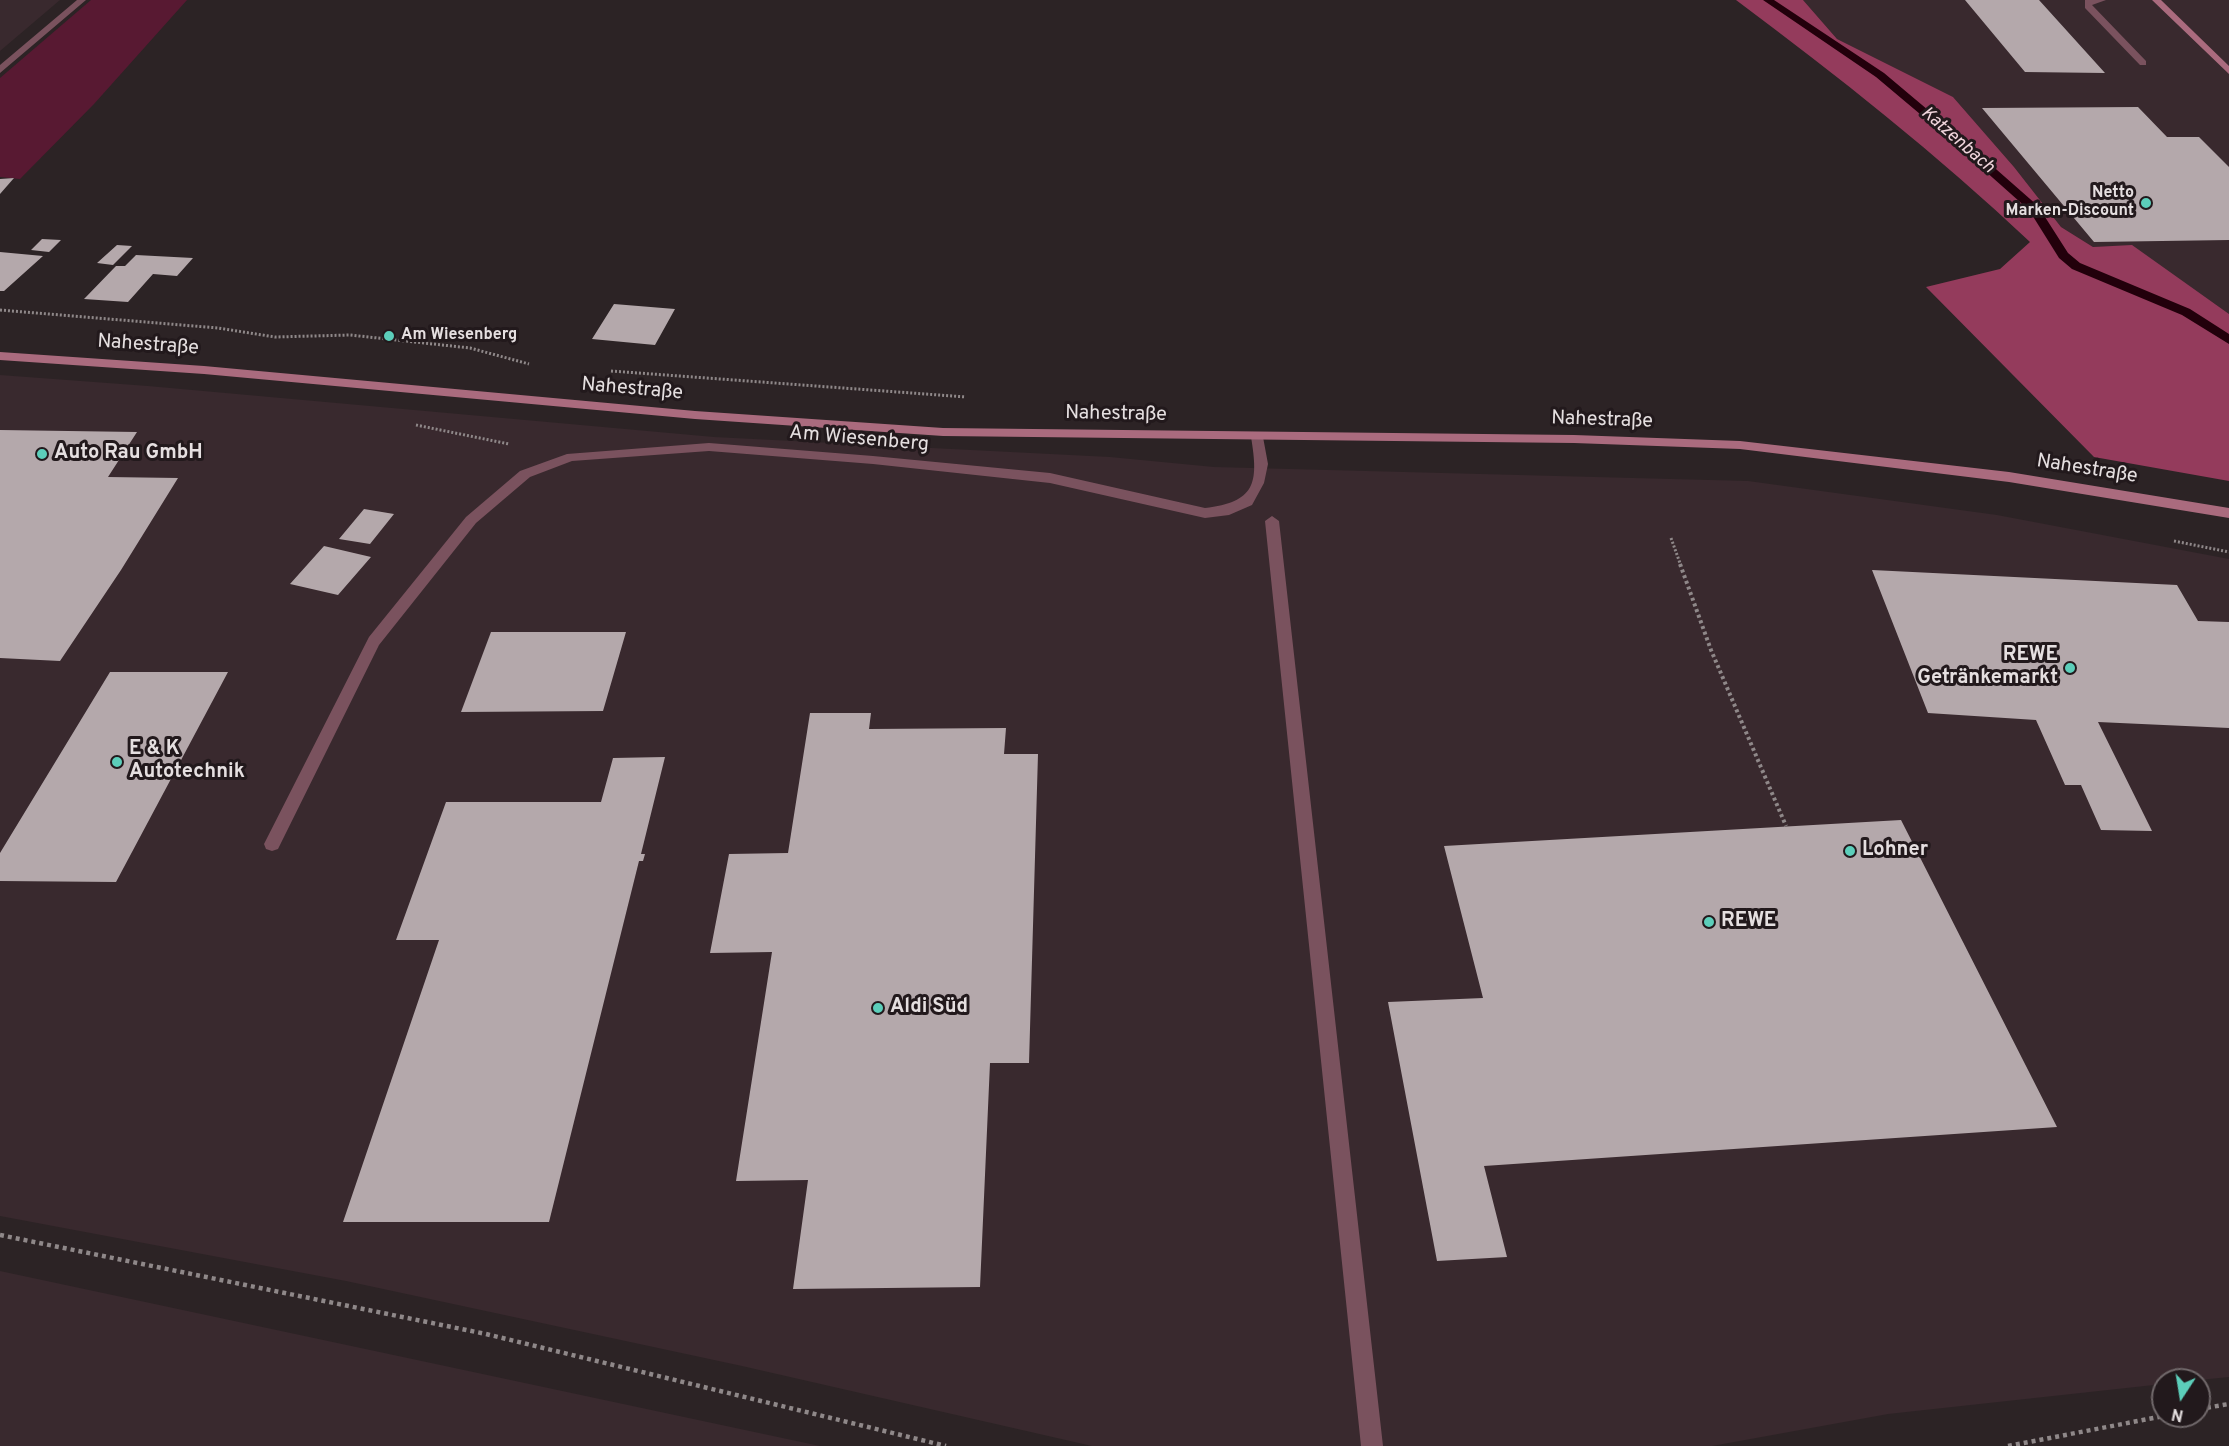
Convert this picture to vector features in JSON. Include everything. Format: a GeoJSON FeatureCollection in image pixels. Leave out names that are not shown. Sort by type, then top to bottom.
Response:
{"type":"FeatureCollection","features":[{"type":"Feature","properties":{"kind":"main road"},"geometry":{"type":"LineString","coordinates":[[2156,0],[2229,71]]}},
{"type":"Feature","properties":{"kind":"main road","name":"Nahestraße"},"geometry":{"type":"LineString","coordinates":[[0,356],[226,372],[695,415],[943,432],[1574,439],[1740,445],[2009,477],[2229,513]]}},
{"type":"Feature","properties":{"kind":"street"},"geometry":{"type":"LineString","coordinates":[[0,69],[82,0]]}},
{"type":"Feature","properties":{"kind":"street"},"geometry":{"type":"LineString","coordinates":[[2102,0],[2092,0],[2088,2],[2088,6],[2143,63]]}},
{"type":"Feature","properties":{"kind":"street","name":"Am Wiesenberg"},"geometry":{"type":"LineString","coordinates":[[272,844],[374,641],[471,520],[525,474],[571,457],[709,447],[873,460],[1050,478],[1205,513],[1229,510],[1247,502],[1258,483],[1262,464],[1257,437]]}},
{"type":"Feature","properties":{"kind":"street"},"geometry":{"type":"LineString","coordinates":[[1272,521],[1372,1446]]}},
{"type":"Feature","properties":{"kind":"path"},"geometry":{"type":"LineString","coordinates":[[0,310],[219,328],[275,337],[350,335],[470,348],[536,365]]}},
{"type":"Feature","properties":{"kind":"path"},"geometry":{"type":"LineString","coordinates":[[603,371],[975,397]]}},
{"type":"Feature","properties":{"kind":"path"},"geometry":{"type":"LineString","coordinates":[[1671,538],[1711,650],[1786,826]]}},
{"type":"Feature","properties":{"kind":"path"},"geometry":{"type":"LineString","coordinates":[[2172,541],[2229,552]]}},
{"type":"Feature","properties":{"kind":"path"},"geometry":{"type":"LineString","coordinates":[[0,1234],[486,1334],[946,1446]]}},
{"type":"Feature","properties":{"kind":"path"},"geometry":{"type":"LineString","coordinates":[[2211,1407],[2229,1404]]}},
{"type":"Feature","properties":{"kind":"path"},"geometry":{"type":"LineString","coordinates":[[2008,1446],[2151,1418]]}},
{"type":"Feature","properties":{"kind":"shaded area"},"geometry":{"type":"Polygon","coordinates":[[[0,0],[60,0],[0,51],[0,0]]]}},
{"type":"Feature","properties":{"kind":"shaded area"},"geometry":{"type":"Polygon","coordinates":[[[91,0],[187,0],[94,104],[20,179],[0,177],[0,78],[91,0]]]}},
{"type":"Feature","properties":{"kind":"shaded area"},"geometry":{"type":"Polygon","coordinates":[[[1736,0],[1803,0],[1837,39],[1953,97],[2014,167],[2061,227],[2093,247],[2132,245],[2229,314],[2229,481],[2094,457],[1926,287],[2000,269],[2030,242],[1960,178],[1887,117],[1736,0]]]}},
{"type":"Feature","properties":{"kind":"shaded area"},"geometry":{"type":"Polygon","coordinates":[[[1803,0],[2229,0],[2229,314],[2132,246],[2093,247],[2061,227],[2014,167],[1953,97],[1837,39],[1803,0]]]}},
{"type":"Feature","properties":{"kind":"shaded area"},"geometry":{"type":"Polygon","coordinates":[[[0,375],[148,386],[714,437],[1110,457],[1214,467],[1748,481],[1997,515],[2229,559],[2229,1377],[2211,1379],[2211,1368],[2151,1368],[2151,1385],[1888,1414],[1712,1446],[1092,1446],[742,1366],[346,1281],[0,1216],[0,375]]]}},
{"type":"Feature","properties":{"kind":"shaded area"},"geometry":{"type":"Polygon","coordinates":[[[0,1271],[820,1446],[0,1446],[0,1271]]]}},
{"type":"Feature","properties":{"kind":"building"},"geometry":{"type":"Polygon","coordinates":[[[1965,0],[2039,0],[2105,73],[2025,72],[1965,0]]]}},
{"type":"Feature","properties":{"kind":"building","name":"Netto Marken-Discount"},"geometry":{"type":"Polygon","coordinates":[[[2138,107],[2167,137],[2199,137],[2229,167],[2229,240],[2094,242],[1982,108],[2138,107]]]}},
{"type":"Feature","properties":{"kind":"building"},"geometry":{"type":"Polygon","coordinates":[[[14,178],[0,194],[0,179],[14,178]]]}},
{"type":"Feature","properties":{"kind":"building"},"geometry":{"type":"Polygon","coordinates":[[[42,239],[61,240],[49,252],[31,250],[42,239]]]}},
{"type":"Feature","properties":{"kind":"building"},"geometry":{"type":"Polygon","coordinates":[[[117,245],[132,246],[113,265],[97,263],[117,245]]]}},
{"type":"Feature","properties":{"kind":"building"},"geometry":{"type":"Polygon","coordinates":[[[0,252],[43,256],[4,291],[0,291],[0,252]]]}},
{"type":"Feature","properties":{"kind":"building"},"geometry":{"type":"Polygon","coordinates":[[[136,255],[193,258],[177,276],[153,274],[128,302],[84,299],[116,266],[125,266],[136,255]]]}},
{"type":"Feature","properties":{"kind":"building"},"geometry":{"type":"Polygon","coordinates":[[[614,304],[675,309],[655,345],[592,339],[614,304]]]}},
{"type":"Feature","properties":{"kind":"building"},"geometry":{"type":"Polygon","coordinates":[[[0,430],[137,432],[108,477],[178,478],[121,570],[60,661],[0,658],[0,430]]]}},
{"type":"Feature","properties":{"kind":"building"},"geometry":{"type":"Polygon","coordinates":[[[364,509],[394,514],[370,544],[339,539],[364,509]]]}},
{"type":"Feature","properties":{"kind":"building"},"geometry":{"type":"Polygon","coordinates":[[[324,546],[371,557],[338,595],[290,584],[324,546]]]}},
{"type":"Feature","properties":{"kind":"building","name":"REWE Getränkemarkt"},"geometry":{"type":"Polygon","coordinates":[[[1872,570],[2177,585],[2198,621],[2229,622],[2229,728],[2098,722],[2152,831],[2101,830],[2081,785],[2065,785],[2036,720],[1928,713],[1872,570]]]}},
{"type":"Feature","properties":{"kind":"building"},"geometry":{"type":"Polygon","coordinates":[[[491,632],[626,632],[603,711],[461,712],[491,632]]]}},
{"type":"Feature","properties":{"kind":"building","name":"E & K Autotechnik"},"geometry":{"type":"Polygon","coordinates":[[[110,672],[228,672],[116,882],[0,881],[0,853],[110,672]]]}},
{"type":"Feature","properties":{"kind":"building","name":"Aldi Süd"},"geometry":{"type":"Polygon","coordinates":[[[810,713],[871,713],[869,729],[1006,728],[1004,754],[1038,754],[1029,1063],[990,1063],[980,1287],[793,1289],[808,1180],[736,1181],[772,952],[710,953],[729,854],[788,853],[810,713]]]}},
{"type":"Feature","properties":{"kind":"building"},"geometry":{"type":"Polygon","coordinates":[[[665,757],[641,854],[645,854],[643,861],[639,861],[549,1222],[343,1222],[439,940],[396,940],[446,802],[601,802],[613,758],[665,757]]]}},
{"type":"Feature","properties":{"kind":"building","name":"REWE"},"geometry":{"type":"Polygon","coordinates":[[[1901,820],[2057,1127],[1484,1166],[1507,1257],[1437,1261],[1388,1002],[1483,998],[1444,846],[1901,820]]]}},
{"type":"Feature","properties":{"kind":"waterway","name":"Katzenbach"},"geometry":{"type":"LineString","coordinates":[[1768,0],[1880,75],[1943,128],[2034,208],[2063,255],[2076,266],[2186,312],[2229,340]]}},
{"type":"Feature","properties":{"kind":"place","name":"Netto Marken-Discount"},"geometry":{"type":"Point","coordinates":[2146,203]}},
{"type":"Feature","properties":{"kind":"place","name":"Am Wiesenberg"},"geometry":{"type":"Point","coordinates":[389,336]}},
{"type":"Feature","properties":{"kind":"place","name":"Auto Rau GmbH"},"geometry":{"type":"Point","coordinates":[42,454]}},
{"type":"Feature","properties":{"kind":"place","name":"REWE Getränkemarkt"},"geometry":{"type":"Point","coordinates":[2070,668]}},
{"type":"Feature","properties":{"kind":"place","name":"E & K Autotechnik"},"geometry":{"type":"Point","coordinates":[117,762]}},
{"type":"Feature","properties":{"kind":"place","name":"Lohner"},"geometry":{"type":"Point","coordinates":[1850,851]}},
{"type":"Feature","properties":{"kind":"place","name":"REWE"},"geometry":{"type":"Point","coordinates":[1709,922]}},
{"type":"Feature","properties":{"kind":"place","name":"Aldi Süd"},"geometry":{"type":"Point","coordinates":[878,1008]}}]}
